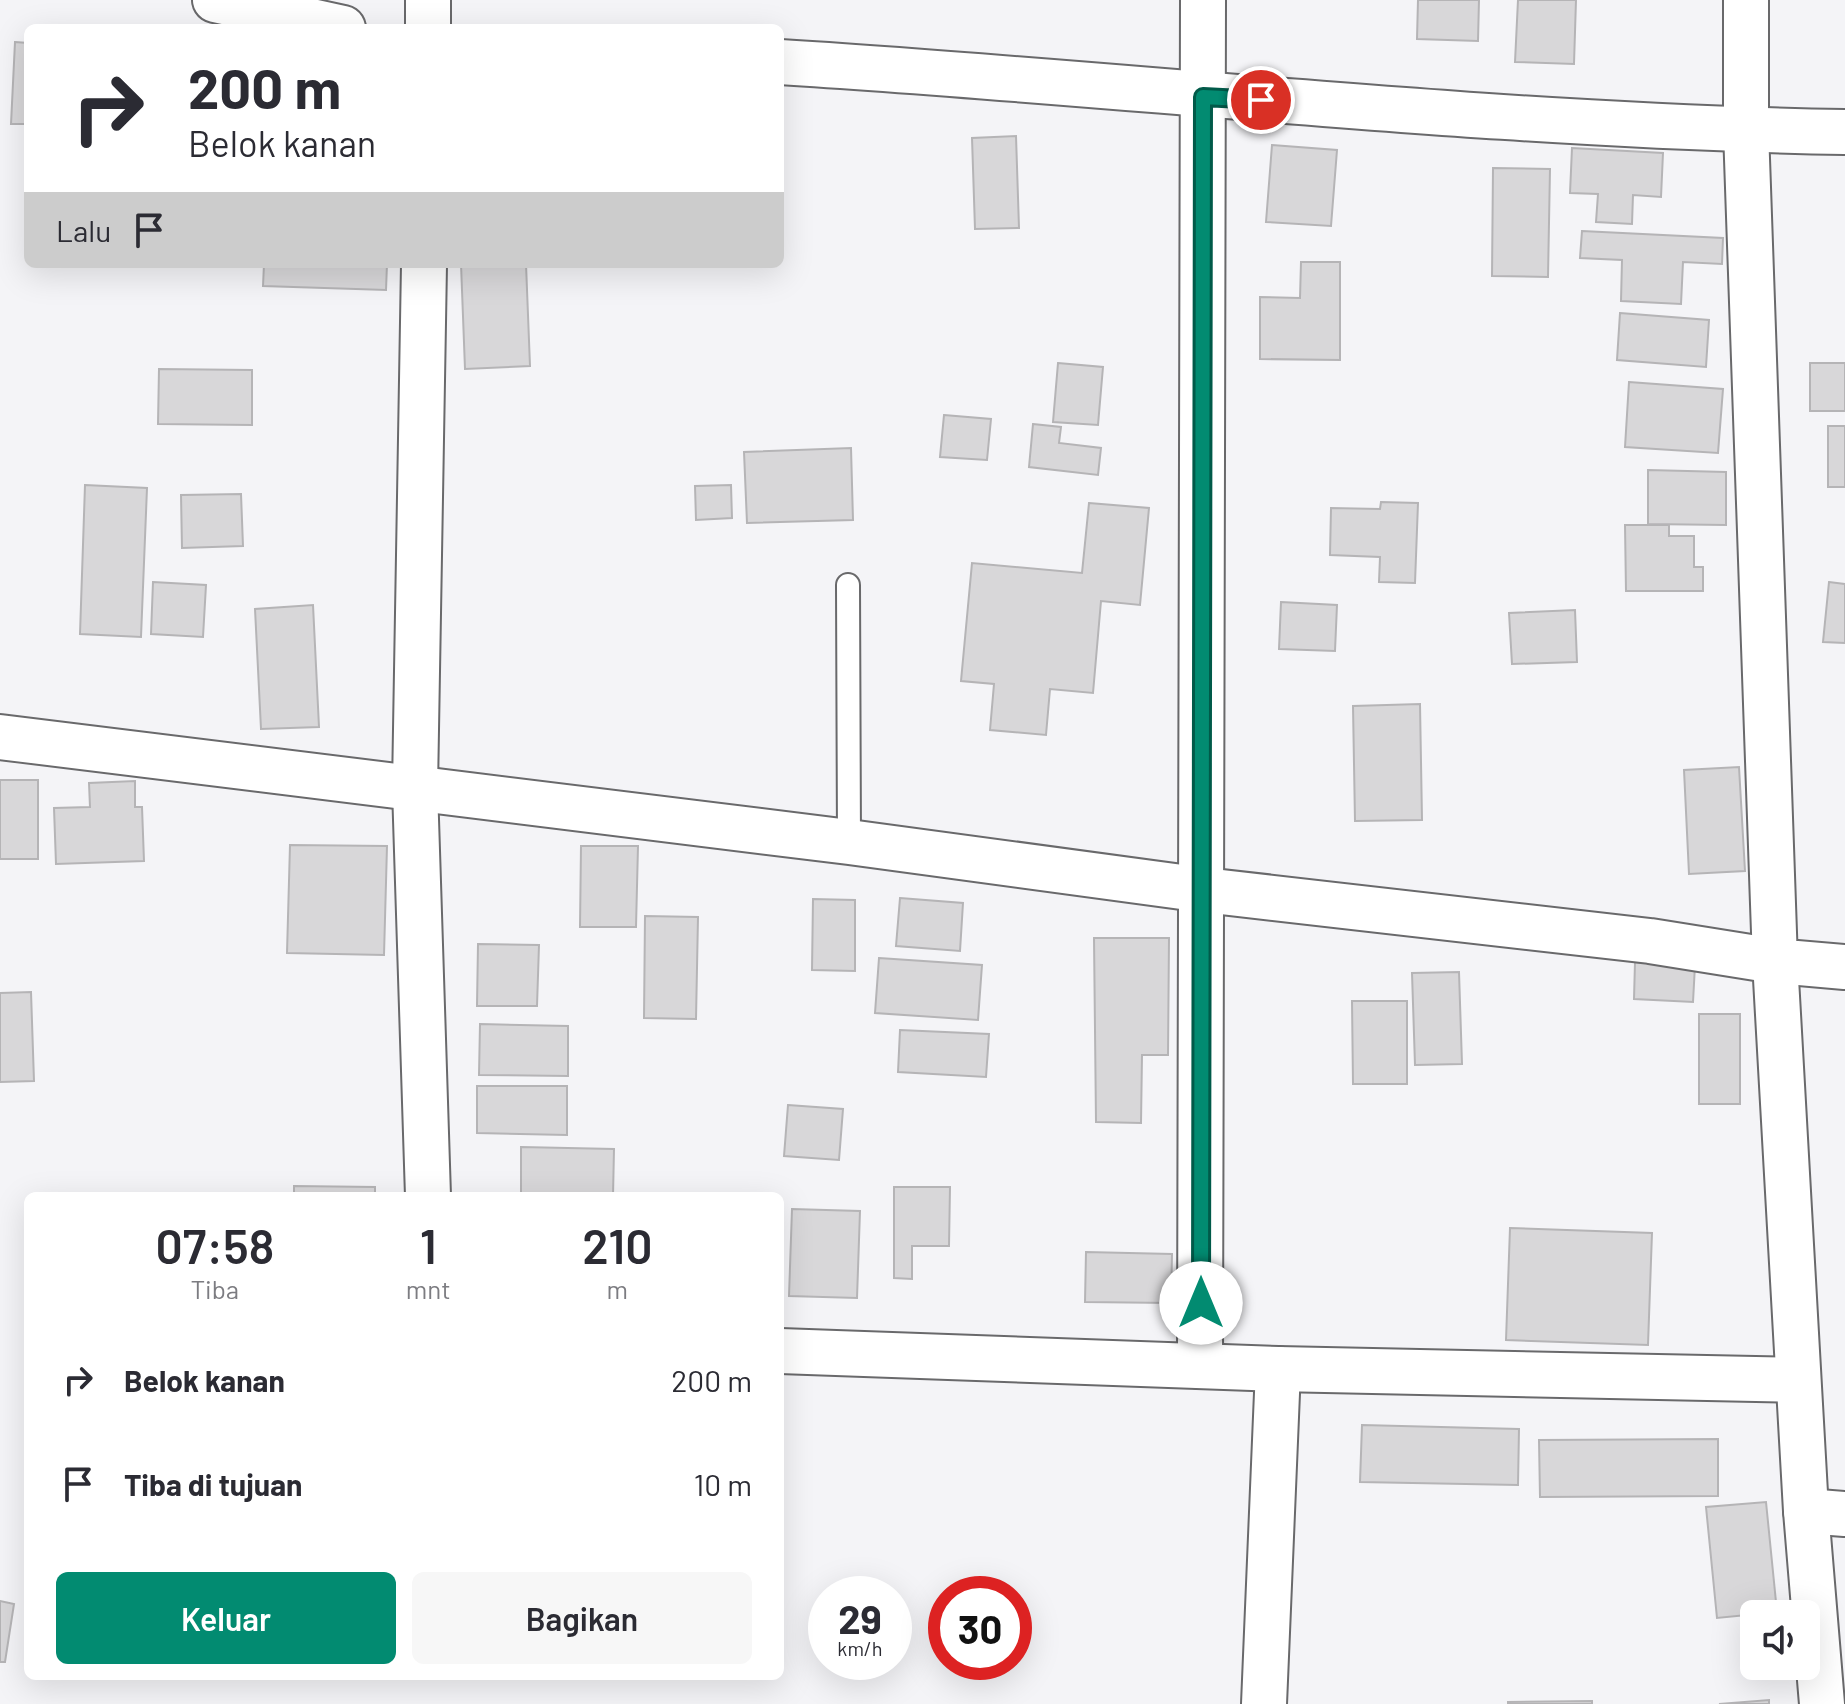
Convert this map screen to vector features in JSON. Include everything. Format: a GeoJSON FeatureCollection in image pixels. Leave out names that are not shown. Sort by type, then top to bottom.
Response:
{"type":"FeatureCollection","features":[{"type":"Feature","properties":{"kind":"street"},"geometry":{"type":"LineString","coordinates":[[215,0],[325,24]]}},
{"type":"Feature","properties":{"kind":"street"},"geometry":{"type":"LineString","coordinates":[[428,0],[428,24]]}},
{"type":"Feature","properties":{"kind":"street"},"geometry":{"type":"LineString","coordinates":[[1200,1366],[1204,890],[1203,0]]}},
{"type":"Feature","properties":{"kind":"street"},"geometry":{"type":"LineString","coordinates":[[1746,0],[1746,130],[1775,961],[1798,1380],[1825,1513],[1822,1704]]}},
{"type":"Feature","properties":{"kind":"street"},"geometry":{"type":"LineString","coordinates":[[784,62],[1203,97],[1746,130],[1845,132]]}},
{"type":"Feature","properties":{"kind":"street"},"geometry":{"type":"LineString","coordinates":[[424,268],[415,788],[428,1192]]}},
{"type":"Feature","properties":{"kind":"street"},"geometry":{"type":"LineString","coordinates":[[0,737],[849,842],[1204,890],[1650,941],[1775,961],[1845,967]]}},
{"type":"Feature","properties":{"kind":"street"},"geometry":{"type":"LineString","coordinates":[[784,1351],[1278,1369],[1798,1380]]}},
{"type":"Feature","properties":{"kind":"street"},"geometry":{"type":"LineString","coordinates":[[1264,1704],[1278,1369]]}},
{"type":"Feature","properties":{"kind":"lane"},"geometry":{"type":"LineString","coordinates":[[848,585],[849,842]]}},
{"type":"Feature","properties":{"kind":"building"},"geometry":{"type":"Polygon","coordinates":[[[1418,0],[1479,0],[1478,41],[1417,39],[1418,0]]]}},
{"type":"Feature","properties":{"kind":"building"},"geometry":{"type":"Polygon","coordinates":[[[1518,0],[1576,0],[1574,64],[1515,62],[1518,0]]]}},
{"type":"Feature","properties":{"kind":"building"},"geometry":{"type":"Polygon","coordinates":[[[15,42],[24,43],[24,124],[11,124],[15,42]]]}},
{"type":"Feature","properties":{"kind":"building"},"geometry":{"type":"Polygon","coordinates":[[[1016,136],[1019,228],[975,229],[972,138],[1016,136]]]}},
{"type":"Feature","properties":{"kind":"building"},"geometry":{"type":"Polygon","coordinates":[[[1272,145],[1337,150],[1331,226],[1266,222],[1272,145]]]}},
{"type":"Feature","properties":{"kind":"building"},"geometry":{"type":"Polygon","coordinates":[[[1572,148],[1663,153],[1661,197],[1633,195],[1632,224],[1596,222],[1598,194],[1570,193],[1572,148]]]}},
{"type":"Feature","properties":{"kind":"building"},"geometry":{"type":"Polygon","coordinates":[[[1493,168],[1550,169],[1548,277],[1492,276],[1493,168]]]}},
{"type":"Feature","properties":{"kind":"building"},"geometry":{"type":"Polygon","coordinates":[[[1582,231],[1723,238],[1722,264],[1683,262],[1681,304],[1621,301],[1622,260],[1580,258],[1582,231]]]}},
{"type":"Feature","properties":{"kind":"building"},"geometry":{"type":"Polygon","coordinates":[[[1301,262],[1340,262],[1340,360],[1260,359],[1260,297],[1300,298],[1301,262]]]}},
{"type":"Feature","properties":{"kind":"building"},"geometry":{"type":"Polygon","coordinates":[[[264,268],[387,268],[386,290],[263,286],[264,268]]]}},
{"type":"Feature","properties":{"kind":"building"},"geometry":{"type":"Polygon","coordinates":[[[461,268],[526,268],[530,366],[465,369],[461,268]]]}},
{"type":"Feature","properties":{"kind":"building"},"geometry":{"type":"Polygon","coordinates":[[[1620,313],[1709,320],[1706,367],[1617,360],[1620,313]]]}},
{"type":"Feature","properties":{"kind":"building"},"geometry":{"type":"Polygon","coordinates":[[[1058,363],[1103,367],[1098,425],[1053,422],[1058,363]]]}},
{"type":"Feature","properties":{"kind":"building"},"geometry":{"type":"Polygon","coordinates":[[[1810,363],[1845,363],[1845,411],[1810,411],[1810,363]]]}},
{"type":"Feature","properties":{"kind":"building"},"geometry":{"type":"Polygon","coordinates":[[[159,369],[252,370],[252,425],[158,424],[159,369]]]}},
{"type":"Feature","properties":{"kind":"building"},"geometry":{"type":"Polygon","coordinates":[[[1629,382],[1723,389],[1718,453],[1625,447],[1629,382]]]}},
{"type":"Feature","properties":{"kind":"building"},"geometry":{"type":"Polygon","coordinates":[[[944,415],[991,419],[987,460],[940,457],[944,415]]]}},
{"type":"Feature","properties":{"kind":"building"},"geometry":{"type":"Polygon","coordinates":[[[1033,424],[1061,427],[1059,443],[1101,448],[1098,475],[1029,467],[1033,424]]]}},
{"type":"Feature","properties":{"kind":"building"},"geometry":{"type":"Polygon","coordinates":[[[1828,426],[1845,426],[1845,487],[1828,487],[1828,426]]]}},
{"type":"Feature","properties":{"kind":"building"},"geometry":{"type":"Polygon","coordinates":[[[851,448],[853,520],[747,523],[744,452],[851,448]]]}},
{"type":"Feature","properties":{"kind":"building"},"geometry":{"type":"Polygon","coordinates":[[[1648,470],[1726,472],[1726,525],[1648,524],[1648,470]]]}},
{"type":"Feature","properties":{"kind":"building"},"geometry":{"type":"Polygon","coordinates":[[[85,485],[147,488],[141,637],[80,634],[85,485]]]}},
{"type":"Feature","properties":{"kind":"building"},"geometry":{"type":"Polygon","coordinates":[[[731,485],[732,518],[696,520],[695,486],[731,485]]]}},
{"type":"Feature","properties":{"kind":"building"},"geometry":{"type":"Polygon","coordinates":[[[241,494],[243,546],[182,548],[181,495],[241,494]]]}},
{"type":"Feature","properties":{"kind":"building"},"geometry":{"type":"Polygon","coordinates":[[[1381,502],[1418,503],[1415,583],[1379,582],[1380,557],[1330,555],[1331,508],[1380,509],[1381,502]]]}},
{"type":"Feature","properties":{"kind":"building"},"geometry":{"type":"Polygon","coordinates":[[[1089,503],[1149,508],[1140,605],[1101,601],[1093,693],[1050,689],[1046,735],[990,730],[994,684],[961,681],[972,563],[1082,573],[1089,503]]]}},
{"type":"Feature","properties":{"kind":"building"},"geometry":{"type":"Polygon","coordinates":[[[1625,525],[1669,525],[1669,536],[1694,536],[1694,567],[1703,567],[1703,591],[1626,591],[1625,525]]]}},
{"type":"Feature","properties":{"kind":"building"},"geometry":{"type":"Polygon","coordinates":[[[153,582],[206,585],[203,637],[151,634],[153,582]]]}},
{"type":"Feature","properties":{"kind":"building"},"geometry":{"type":"Polygon","coordinates":[[[1829,582],[1845,584],[1845,643],[1823,642],[1829,582]]]}},
{"type":"Feature","properties":{"kind":"building"},"geometry":{"type":"Polygon","coordinates":[[[1281,602],[1337,605],[1335,651],[1279,649],[1281,602]]]}},
{"type":"Feature","properties":{"kind":"building"},"geometry":{"type":"Polygon","coordinates":[[[313,605],[319,727],[261,729],[255,609],[313,605]]]}},
{"type":"Feature","properties":{"kind":"building"},"geometry":{"type":"Polygon","coordinates":[[[1575,610],[1577,662],[1512,664],[1509,613],[1575,610]]]}},
{"type":"Feature","properties":{"kind":"building"},"geometry":{"type":"Polygon","coordinates":[[[1420,704],[1422,820],[1355,821],[1353,706],[1420,704]]]}},
{"type":"Feature","properties":{"kind":"building"},"geometry":{"type":"Polygon","coordinates":[[[1739,767],[1745,871],[1689,874],[1684,770],[1739,767]]]}},
{"type":"Feature","properties":{"kind":"building"},"geometry":{"type":"Polygon","coordinates":[[[0,780],[38,780],[38,859],[0,859],[0,780]]]}},
{"type":"Feature","properties":{"kind":"building"},"geometry":{"type":"Polygon","coordinates":[[[135,781],[135,807],[142,807],[144,861],[56,864],[54,808],[90,807],[89,783],[135,781]]]}},
{"type":"Feature","properties":{"kind":"building"},"geometry":{"type":"Polygon","coordinates":[[[290,845],[387,846],[384,955],[287,953],[290,845]]]}},
{"type":"Feature","properties":{"kind":"building"},"geometry":{"type":"Polygon","coordinates":[[[581,846],[638,846],[636,927],[580,927],[581,846]]]}},
{"type":"Feature","properties":{"kind":"building"},"geometry":{"type":"Polygon","coordinates":[[[900,898],[963,903],[960,951],[896,946],[900,898]]]}},
{"type":"Feature","properties":{"kind":"building"},"geometry":{"type":"Polygon","coordinates":[[[813,899],[855,900],[855,971],[812,970],[813,899]]]}},
{"type":"Feature","properties":{"kind":"building"},"geometry":{"type":"Polygon","coordinates":[[[645,916],[698,917],[696,1019],[644,1018],[645,916]]]}},
{"type":"Feature","properties":{"kind":"building"},"geometry":{"type":"Polygon","coordinates":[[[1094,938],[1169,938],[1168,1055],[1142,1055],[1141,1123],[1096,1122],[1094,938]]]}},
{"type":"Feature","properties":{"kind":"building"},"geometry":{"type":"Polygon","coordinates":[[[478,944],[539,945],[537,1006],[477,1006],[478,944]]]}},
{"type":"Feature","properties":{"kind":"building"},"geometry":{"type":"Polygon","coordinates":[[[879,958],[982,965],[978,1020],[875,1013],[879,958]]]}},
{"type":"Feature","properties":{"kind":"building"},"geometry":{"type":"Polygon","coordinates":[[[1635,962],[1695,965],[1693,1002],[1634,999],[1635,962]]]}},
{"type":"Feature","properties":{"kind":"building"},"geometry":{"type":"Polygon","coordinates":[[[1459,972],[1462,1064],[1415,1065],[1412,973],[1459,972]]]}},
{"type":"Feature","properties":{"kind":"building"},"geometry":{"type":"Polygon","coordinates":[[[31,992],[34,1081],[0,1082],[0,993],[31,992]]]}},
{"type":"Feature","properties":{"kind":"building"},"geometry":{"type":"Polygon","coordinates":[[[1352,1001],[1407,1001],[1407,1084],[1353,1084],[1352,1001]]]}},
{"type":"Feature","properties":{"kind":"building"},"geometry":{"type":"Polygon","coordinates":[[[1699,1014],[1740,1014],[1740,1104],[1699,1104],[1699,1014]]]}},
{"type":"Feature","properties":{"kind":"building"},"geometry":{"type":"Polygon","coordinates":[[[480,1024],[568,1026],[568,1076],[479,1075],[480,1024]]]}},
{"type":"Feature","properties":{"kind":"building"},"geometry":{"type":"Polygon","coordinates":[[[900,1030],[989,1034],[986,1077],[898,1072],[900,1030]]]}},
{"type":"Feature","properties":{"kind":"building"},"geometry":{"type":"Polygon","coordinates":[[[477,1086],[567,1086],[567,1135],[477,1133],[477,1086]]]}},
{"type":"Feature","properties":{"kind":"building"},"geometry":{"type":"Polygon","coordinates":[[[788,1105],[843,1109],[839,1160],[784,1156],[788,1105]]]}},
{"type":"Feature","properties":{"kind":"building"},"geometry":{"type":"Polygon","coordinates":[[[521,1147],[614,1149],[613,1192],[521,1192],[521,1147]]]}},
{"type":"Feature","properties":{"kind":"building"},"geometry":{"type":"Polygon","coordinates":[[[294,1186],[375,1187],[375,1192],[294,1192],[294,1186]]]}},
{"type":"Feature","properties":{"kind":"building"},"geometry":{"type":"Polygon","coordinates":[[[894,1187],[950,1187],[949,1246],[912,1246],[912,1279],[894,1278],[894,1187]]]}},
{"type":"Feature","properties":{"kind":"building"},"geometry":{"type":"Polygon","coordinates":[[[792,1209],[860,1211],[857,1298],[789,1296],[792,1209]]]}},
{"type":"Feature","properties":{"kind":"building"},"geometry":{"type":"Polygon","coordinates":[[[1510,1228],[1652,1233],[1648,1345],[1506,1340],[1510,1228]]]}},
{"type":"Feature","properties":{"kind":"building"},"geometry":{"type":"Polygon","coordinates":[[[1086,1252],[1172,1254],[1171,1303],[1085,1302],[1086,1252]]]}},
{"type":"Feature","properties":{"kind":"building"},"geometry":{"type":"Polygon","coordinates":[[[1362,1425],[1519,1429],[1518,1485],[1360,1482],[1362,1425]]]}},
{"type":"Feature","properties":{"kind":"building"},"geometry":{"type":"Polygon","coordinates":[[[1718,1439],[1718,1496],[1540,1497],[1539,1440],[1718,1439]]]}},
{"type":"Feature","properties":{"kind":"building"},"geometry":{"type":"Polygon","coordinates":[[[1766,1502],[1776,1600],[1740,1600],[1740,1616],[1717,1618],[1706,1507],[1766,1502]]]}},
{"type":"Feature","properties":{"kind":"building"},"geometry":{"type":"Polygon","coordinates":[[[0,1601],[14,1604],[5,1662],[0,1662],[0,1601]]]}},
{"type":"Feature","properties":{"kind":"building"},"geometry":{"type":"Polygon","coordinates":[[[1769,1700],[1769,1704],[1719,1704],[1769,1700]]]}},
{"type":"Feature","properties":{"kind":"building"},"geometry":{"type":"Polygon","coordinates":[[[1592,1701],[1592,1704],[1508,1704],[1508,1702],[1592,1701]]]}},
{"type":"Feature","properties":{"kind":"route"},"geometry":{"type":"LineString","coordinates":[[1201,1303],[1203,97],[1261,100]]}}]}
